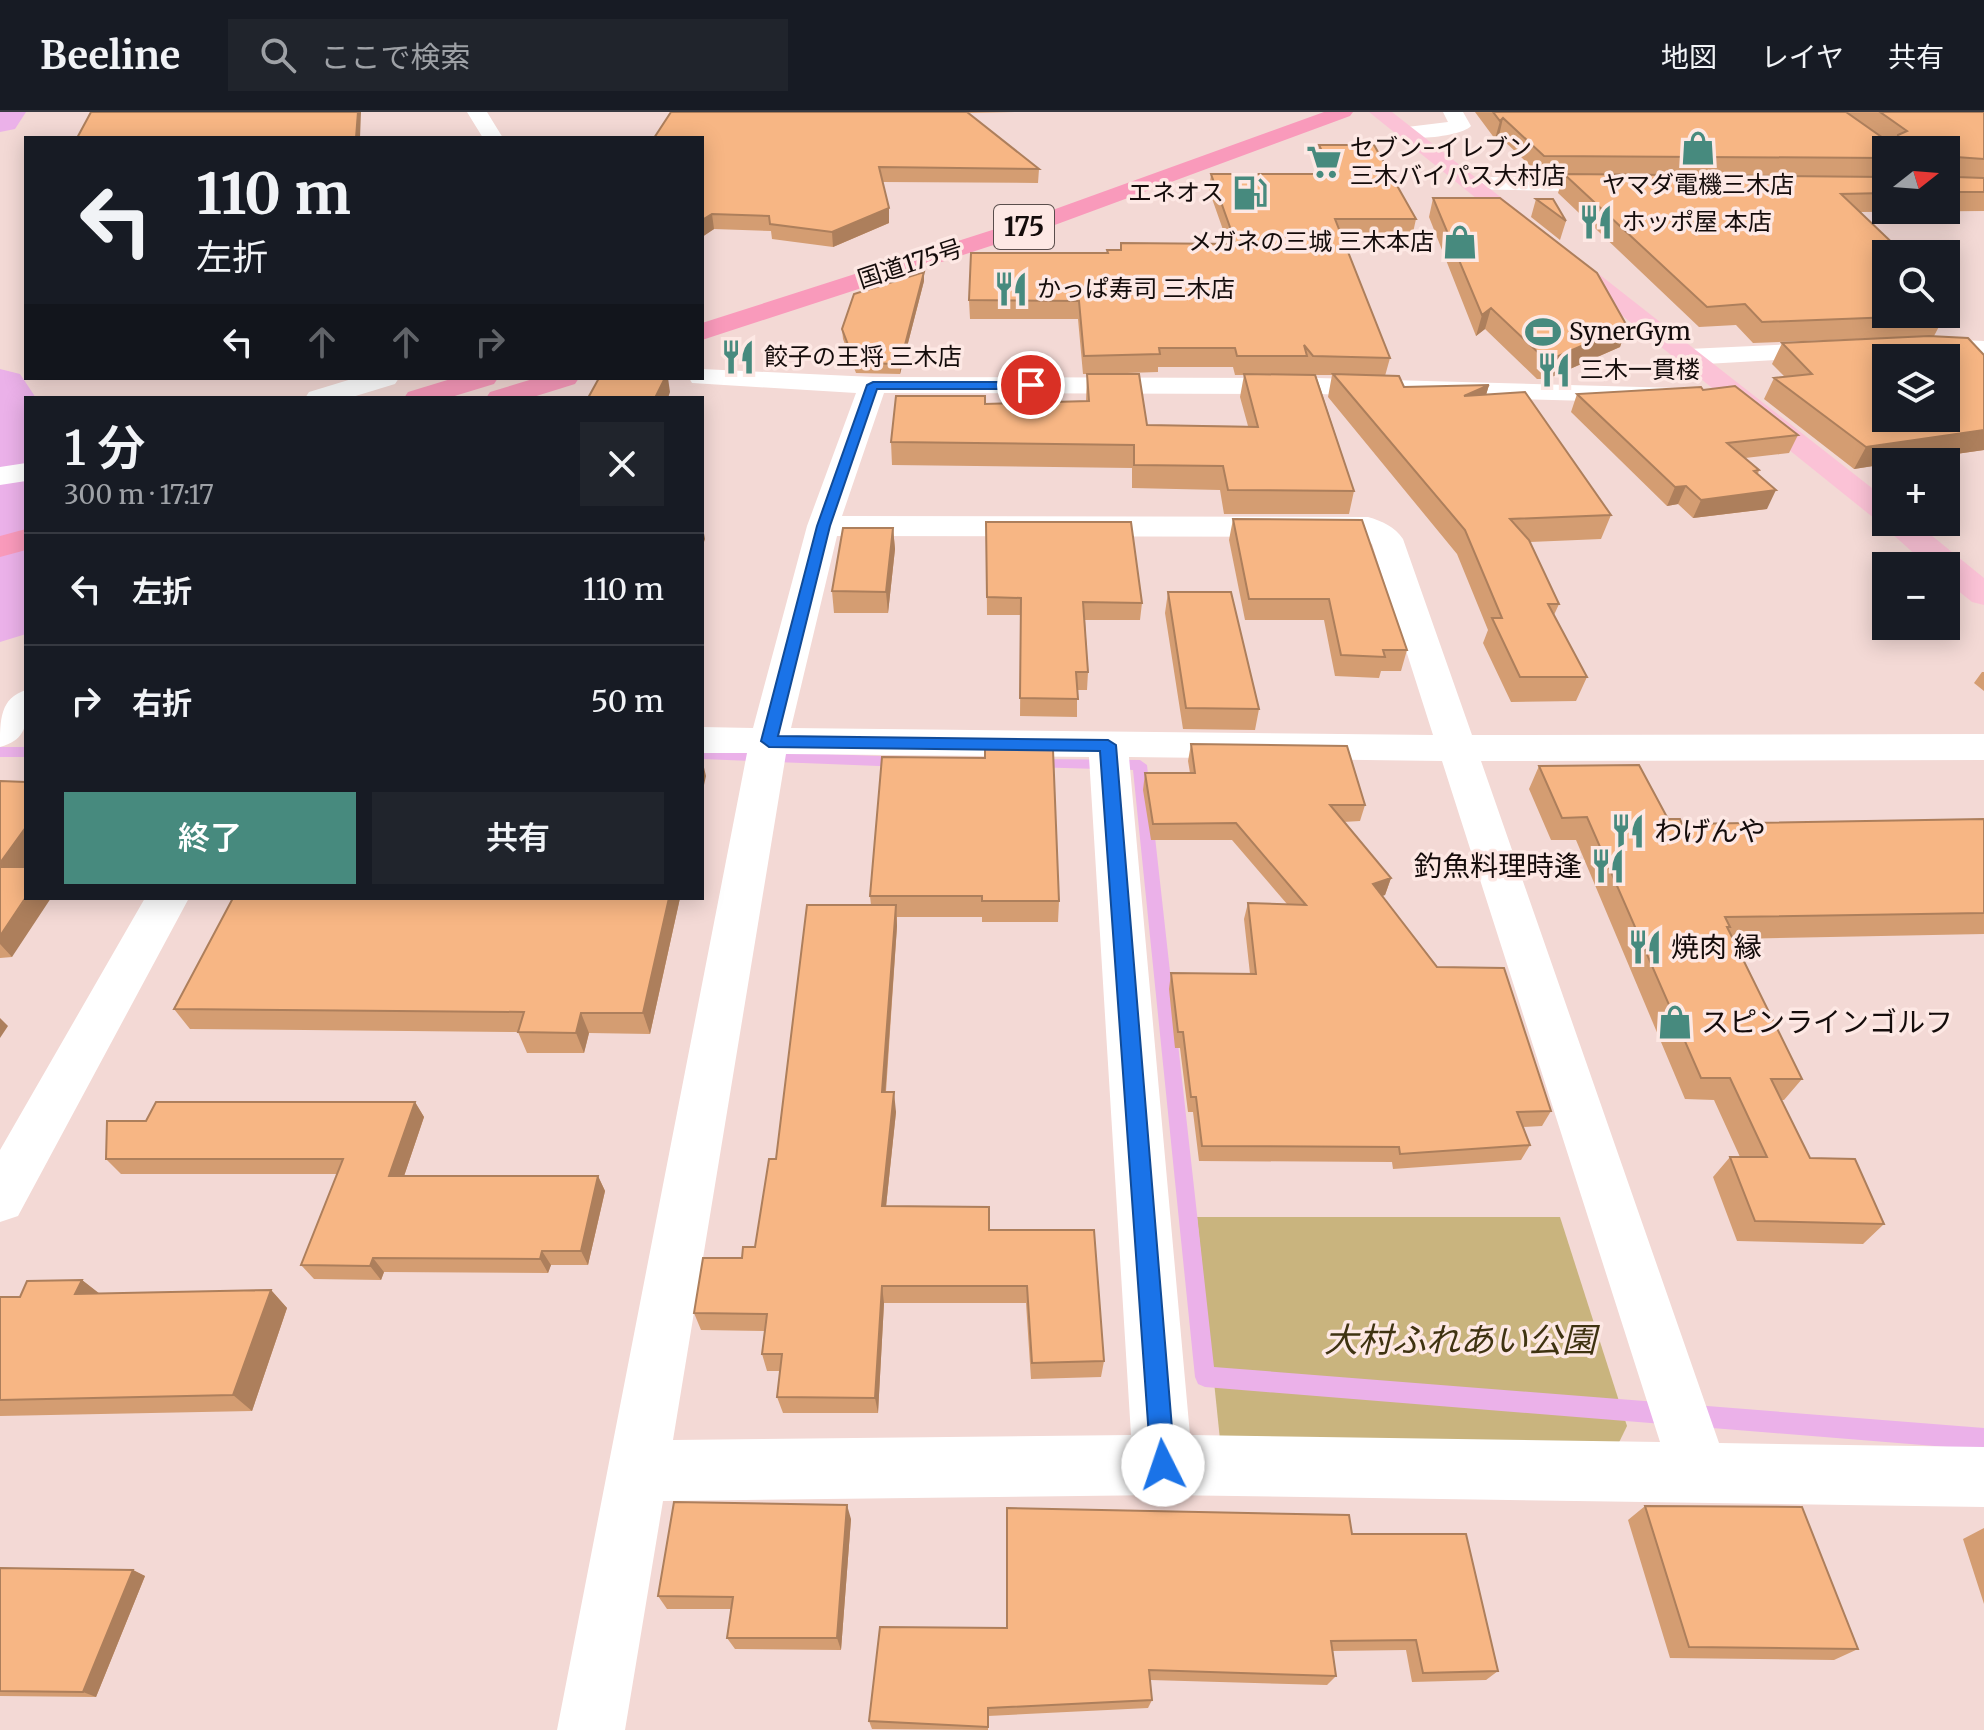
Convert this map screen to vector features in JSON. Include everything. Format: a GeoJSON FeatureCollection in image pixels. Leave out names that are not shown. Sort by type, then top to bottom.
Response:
{"type":"FeatureCollection","features":[{"type":"Feature","properties":{"kind":"highway","name":"国道175号"},"geometry":{"type":"LineString","coordinates":[[704,308],[1053,196],[1299,112]]}},
{"type":"Feature","properties":{"kind":"highway","name":"国道175号"},"geometry":{"type":"LineString","coordinates":[[704,331],[1044,221],[1343,112]]}},
{"type":"Feature","properties":{"kind":"highway"},"geometry":{"type":"LineString","coordinates":[[424,396],[477,380]]}},
{"type":"Feature","properties":{"kind":"highway"},"geometry":{"type":"LineString","coordinates":[[506,396],[558,380]]}},
{"type":"Feature","properties":{"kind":"highway"},"geometry":{"type":"LineString","coordinates":[[0,518],[24,512]]}},
{"type":"Feature","properties":{"kind":"highway"},"geometry":{"type":"LineString","coordinates":[[0,547],[24,540]]}},
{"type":"Feature","properties":{"kind":"main road"},"geometry":{"type":"LineString","coordinates":[[1379,112],[1872,504]]}},
{"type":"Feature","properties":{"kind":"main road"},"geometry":{"type":"LineString","coordinates":[[1912,536],[1984,595]]}},
{"type":"Feature","properties":{"kind":"street"},"geometry":{"type":"LineString","coordinates":[[477,112],[492,136]]}},
{"type":"Feature","properties":{"kind":"street"},"geometry":{"type":"LineString","coordinates":[[1407,133],[1461,126],[1453,112]]}},
{"type":"Feature","properties":{"kind":"street"},"geometry":{"type":"LineString","coordinates":[[1473,184],[1648,185]]}},
{"type":"Feature","properties":{"kind":"street"},"geometry":{"type":"LineString","coordinates":[[1688,357],[1857,349]]}},
{"type":"Feature","properties":{"kind":"street"},"geometry":{"type":"LineString","coordinates":[[1960,349],[1984,349]]}},
{"type":"Feature","properties":{"kind":"street"},"geometry":{"type":"LineString","coordinates":[[704,377],[873,385],[1317,386],[1666,394],[1735,392]]}},
{"type":"Feature","properties":{"kind":"street"},"geometry":{"type":"LineString","coordinates":[[326,396],[378,380]]}},
{"type":"Feature","properties":{"kind":"street"},"geometry":{"type":"LineString","coordinates":[[591,1730],[769,741],[823,526],[873,385]]}},
{"type":"Feature","properties":{"kind":"street"},"geometry":{"type":"LineString","coordinates":[[0,476],[24,472]]}},
{"type":"Feature","properties":{"kind":"street"},"geometry":{"type":"LineString","coordinates":[[823,526],[1368,527],[1387,539],[1699,1471]]}},
{"type":"Feature","properties":{"kind":"street"},"geometry":{"type":"LineString","coordinates":[[0,736],[24,705]]}},
{"type":"Feature","properties":{"kind":"street"},"geometry":{"type":"LineString","coordinates":[[0,736],[24,737]]}},
{"type":"Feature","properties":{"kind":"street"},"geometry":{"type":"LineString","coordinates":[[704,740],[1458,748],[1984,747]]}},
{"type":"Feature","properties":{"kind":"street"},"geometry":{"type":"LineString","coordinates":[[1108,745],[1163,1465]]}},
{"type":"Feature","properties":{"kind":"street"},"geometry":{"type":"LineString","coordinates":[[0,1199],[166,900]]}},
{"type":"Feature","properties":{"kind":"street"},"geometry":{"type":"LineString","coordinates":[[636,1471],[1163,1465],[1984,1477]]}},
{"type":"Feature","properties":{"kind":"green space","name":"大村ふれあい公園"},"geometry":{"type":"Polygon","coordinates":[[[1197,1217],[1560,1217],[1627,1426],[1608,1465],[1222,1459],[1197,1217]]]}},
{"type":"Feature","properties":{"kind":"building"},"geometry":{"type":"Polygon","coordinates":[[[91,112],[358,112],[356,136],[78,136],[91,112]]]}},
{"type":"Feature","properties":{"kind":"building"},"geometry":{"type":"Polygon","coordinates":[[[671,112],[967,112],[1039,169],[879,167],[889,208],[832,232],[770,224],[769,216],[712,214],[704,219],[704,136],[655,136],[671,112]]]}},
{"type":"Feature","properties":{"kind":"building"},"geometry":{"type":"Polygon","coordinates":[[[1493,112],[1846,112],[1880,136],[1872,136],[1872,158],[1544,156],[1503,118],[1500,121],[1493,112]]]}},
{"type":"Feature","properties":{"kind":"building"},"geometry":{"type":"Polygon","coordinates":[[[1880,112],[1984,112],[1984,159],[1960,157],[1960,136],[1898,136],[1907,131],[1880,112]]]}},
{"type":"Feature","properties":{"kind":"building"},"geometry":{"type":"Polygon","coordinates":[[[1319,145],[1374,145],[1416,219],[1335,219],[1390,358],[1313,356],[1304,345],[1307,356],[1237,356],[1235,348],[1159,348],[1160,354],[1084,356],[1079,301],[969,300],[971,253],[1108,253],[1107,250],[1121,250],[1121,243],[1236,244],[1211,174],[1333,174],[1319,145]]]}},
{"type":"Feature","properties":{"kind":"building"},"geometry":{"type":"Polygon","coordinates":[[[1564,174],[1872,177],[1872,193],[1841,194],[1889,240],[1872,240],[1872,318],[1762,322],[1745,304],[1707,307],[1564,174]]]}},
{"type":"Feature","properties":{"kind":"building"},"geometry":{"type":"Polygon","coordinates":[[[1960,177],[1984,178],[1984,192],[1960,192],[1960,177]]]}},
{"type":"Feature","properties":{"kind":"building"},"geometry":{"type":"Polygon","coordinates":[[[1433,198],[1500,198],[1597,273],[1627,326],[1554,358],[1544,358],[1491,308],[1482,315],[1433,198]]]}},
{"type":"Feature","properties":{"kind":"building"},"geometry":{"type":"Polygon","coordinates":[[[1536,199],[1553,199],[1566,221],[1536,199]]]}},
{"type":"Feature","properties":{"kind":"building"},"geometry":{"type":"Polygon","coordinates":[[[924,272],[900,364],[855,363],[842,329],[854,294],[924,272]]]}},
{"type":"Feature","properties":{"kind":"building"},"geometry":{"type":"Polygon","coordinates":[[[1929,336],[1968,338],[1984,355],[1984,430],[1866,447],[1774,378],[1812,374],[1782,343],[1929,336]]]}},
{"type":"Feature","properties":{"kind":"building"},"geometry":{"type":"Polygon","coordinates":[[[1087,374],[1139,374],[1147,425],[1258,427],[1244,374],[1315,375],[1354,491],[1228,490],[1223,466],[1134,465],[1134,445],[891,442],[896,396],[985,396],[985,404],[1089,401],[1087,374]]]}},
{"type":"Feature","properties":{"kind":"building"},"geometry":{"type":"Polygon","coordinates":[[[1333,374],[1399,376],[1404,387],[1489,385],[1464,396],[1525,392],[1611,515],[1510,519],[1529,540],[1559,604],[1548,604],[1587,677],[1520,677],[1492,618],[1502,618],[1465,530],[1333,374]]]}},
{"type":"Feature","properties":{"kind":"building"},"geometry":{"type":"Polygon","coordinates":[[[598,380],[664,380],[656,396],[589,396],[598,380]]]}},
{"type":"Feature","properties":{"kind":"building"},"geometry":{"type":"Polygon","coordinates":[[[1735,386],[1798,435],[1727,443],[1759,470],[1754,471],[1776,490],[1701,500],[1686,486],[1675,487],[1577,394],[1701,387],[1703,390],[1735,386]]]}},
{"type":"Feature","properties":{"kind":"building"},"geometry":{"type":"Polygon","coordinates":[[[1233,519],[1362,520],[1407,650],[1383,650],[1385,657],[1341,655],[1329,599],[1249,599],[1233,519]]]}},
{"type":"Feature","properties":{"kind":"building"},"geometry":{"type":"Polygon","coordinates":[[[986,522],[1131,522],[1142,603],[1083,602],[1088,672],[1076,672],[1078,699],[1020,698],[1021,598],[987,597],[986,522]]]}},
{"type":"Feature","properties":{"kind":"building"},"geometry":{"type":"Polygon","coordinates":[[[843,528],[893,528],[886,592],[832,591],[843,528]]]}},
{"type":"Feature","properties":{"kind":"building"},"geometry":{"type":"Polygon","coordinates":[[[1168,592],[1231,592],[1259,709],[1186,708],[1168,592]]]}},
{"type":"Feature","properties":{"kind":"building"},"geometry":{"type":"Polygon","coordinates":[[[1191,744],[1347,746],[1365,805],[1330,805],[1391,878],[1373,884],[1437,967],[1504,968],[1551,1111],[1517,1112],[1530,1145],[1400,1154],[1399,1147],[1202,1146],[1196,1097],[1191,1097],[1183,1032],[1178,1032],[1171,973],[1256,974],[1248,903],[1306,905],[1236,823],[1153,824],[1145,773],[1195,773],[1191,744]]]}},
{"type":"Feature","properties":{"kind":"building"},"geometry":{"type":"Polygon","coordinates":[[[985,749],[1053,750],[1059,901],[982,901],[982,896],[870,896],[882,757],[985,758],[985,749]]]}},
{"type":"Feature","properties":{"kind":"building"},"geometry":{"type":"Polygon","coordinates":[[[1639,765],[1668,819],[1680,819],[1682,824],[1984,819],[1984,913],[1725,917],[1730,927],[1727,927],[1802,1079],[1771,1079],[1810,1158],[1855,1159],[1884,1224],[1755,1221],[1730,1157],[1767,1157],[1730,1078],[1701,1078],[1587,817],[1562,818],[1539,766],[1639,765]]]}},
{"type":"Feature","properties":{"kind":"building"},"geometry":{"type":"Polygon","coordinates":[[[0,781],[24,782],[24,830],[0,863],[0,781]]]}},
{"type":"Feature","properties":{"kind":"building"},"geometry":{"type":"Polygon","coordinates":[[[0,867],[24,867],[24,900],[0,936],[0,867]]]}},
{"type":"Feature","properties":{"kind":"building"},"geometry":{"type":"Polygon","coordinates":[[[232,900],[669,900],[643,1013],[581,1013],[576,1033],[518,1032],[524,1012],[174,1009],[232,900]]]}},
{"type":"Feature","properties":{"kind":"building"},"geometry":{"type":"Polygon","coordinates":[[[807,905],[896,905],[882,1092],[894,1092],[882,1206],[989,1207],[989,1230],[1094,1230],[1104,1361],[1032,1363],[1027,1286],[882,1286],[875,1398],[777,1397],[782,1354],[762,1354],[767,1314],[694,1313],[703,1258],[742,1258],[743,1247],[755,1247],[769,1159],[776,1159],[807,905]]]}},
{"type":"Feature","properties":{"kind":"building"},"geometry":{"type":"Polygon","coordinates":[[[156,1102],[415,1102],[389,1176],[598,1176],[581,1251],[542,1251],[540,1259],[373,1258],[370,1266],[301,1265],[343,1159],[106,1159],[107,1121],[146,1121],[156,1102]]]}},
{"type":"Feature","properties":{"kind":"building"},"geometry":{"type":"Polygon","coordinates":[[[82,1280],[75,1294],[271,1290],[233,1395],[0,1400],[0,1297],[20,1297],[27,1281],[82,1280]]]}},
{"type":"Feature","properties":{"kind":"building"},"geometry":{"type":"Polygon","coordinates":[[[674,1502],[847,1505],[837,1638],[727,1638],[733,1597],[658,1596],[674,1502]]]}},
{"type":"Feature","properties":{"kind":"building"},"geometry":{"type":"Polygon","coordinates":[[[1645,1506],[1802,1507],[1858,1649],[1689,1647],[1645,1506]]]}},
{"type":"Feature","properties":{"kind":"building"},"geometry":{"type":"Polygon","coordinates":[[[1007,1508],[1349,1515],[1352,1534],[1466,1534],[1498,1671],[1423,1673],[1416,1640],[1331,1641],[1336,1676],[1149,1670],[1152,1700],[988,1708],[988,1727],[869,1721],[880,1627],[1007,1628],[1007,1508]]]}},
{"type":"Feature","properties":{"kind":"building"},"geometry":{"type":"Polygon","coordinates":[[[0,1568],[133,1570],[83,1692],[0,1691],[0,1568]]]}},
{"type":"Feature","properties":{"kind":"waterway"},"geometry":{"type":"LineString","coordinates":[[0,120],[6,112]]}},
{"type":"Feature","properties":{"kind":"waterway"},"geometry":{"type":"LineString","coordinates":[[0,386],[24,428],[19,573],[0,620]]}},
{"type":"Feature","properties":{"kind":"waterway"},"geometry":{"type":"LineString","coordinates":[[0,752],[24,752]]}},
{"type":"Feature","properties":{"kind":"waterway"},"geometry":{"type":"LineString","coordinates":[[704,754],[904,762]]}},
{"type":"Feature","properties":{"kind":"waterway"},"geometry":{"type":"LineString","coordinates":[[1035,764],[1140,765],[1205,1377],[1984,1439]]}},
{"type":"Feature","properties":{"kind":"place","name":"ヤマダ電機三木店"},"geometry":{"type":"Point","coordinates":[1698,148]}},
{"type":"Feature","properties":{"kind":"place","name":"セブン-イレブン 三木バイパス大村店"},"geometry":{"type":"Point","coordinates":[1324,162]}},
{"type":"Feature","properties":{"kind":"place","name":"エネオス"},"geometry":{"type":"Point","coordinates":[1250,193]}},
{"type":"Feature","properties":{"kind":"place","name":"ホッポ屋 本店"},"geometry":{"type":"Point","coordinates":[1596,222]}},
{"type":"Feature","properties":{"kind":"place","name":"メガネの三城 三木本店"},"geometry":{"type":"Point","coordinates":[1460,242]}},
{"type":"Feature","properties":{"kind":"place","name":"かっぱ寿司 三木店"},"geometry":{"type":"Point","coordinates":[1011,289]}},
{"type":"Feature","properties":{"kind":"place","name":"SynerGym"},"geometry":{"type":"Point","coordinates":[1543,332]}},
{"type":"Feature","properties":{"kind":"place","name":"餃子の王将 三木店"},"geometry":{"type":"Point","coordinates":[738,357]}},
{"type":"Feature","properties":{"kind":"place","name":"三木一貫楼"},"geometry":{"type":"Point","coordinates":[1554,370]}},
{"type":"Feature","properties":{"kind":"place","name":"わげんや"},"geometry":{"type":"Point","coordinates":[1628,831]}},
{"type":"Feature","properties":{"kind":"place","name":"釣魚料理時逢"},"geometry":{"type":"Point","coordinates":[1608,866]}},
{"type":"Feature","properties":{"kind":"place","name":"焼肉 縁"},"geometry":{"type":"Point","coordinates":[1645,947]}},
{"type":"Feature","properties":{"kind":"place","name":"スピンラインゴルフ"},"geometry":{"type":"Point","coordinates":[1675,1022]}},
{"type":"Feature","properties":{"kind":"route"},"geometry":{"type":"LineString","coordinates":[[1031,385],[873,385],[823,526],[769,741],[1108,745],[1163,1465]]}}]}
